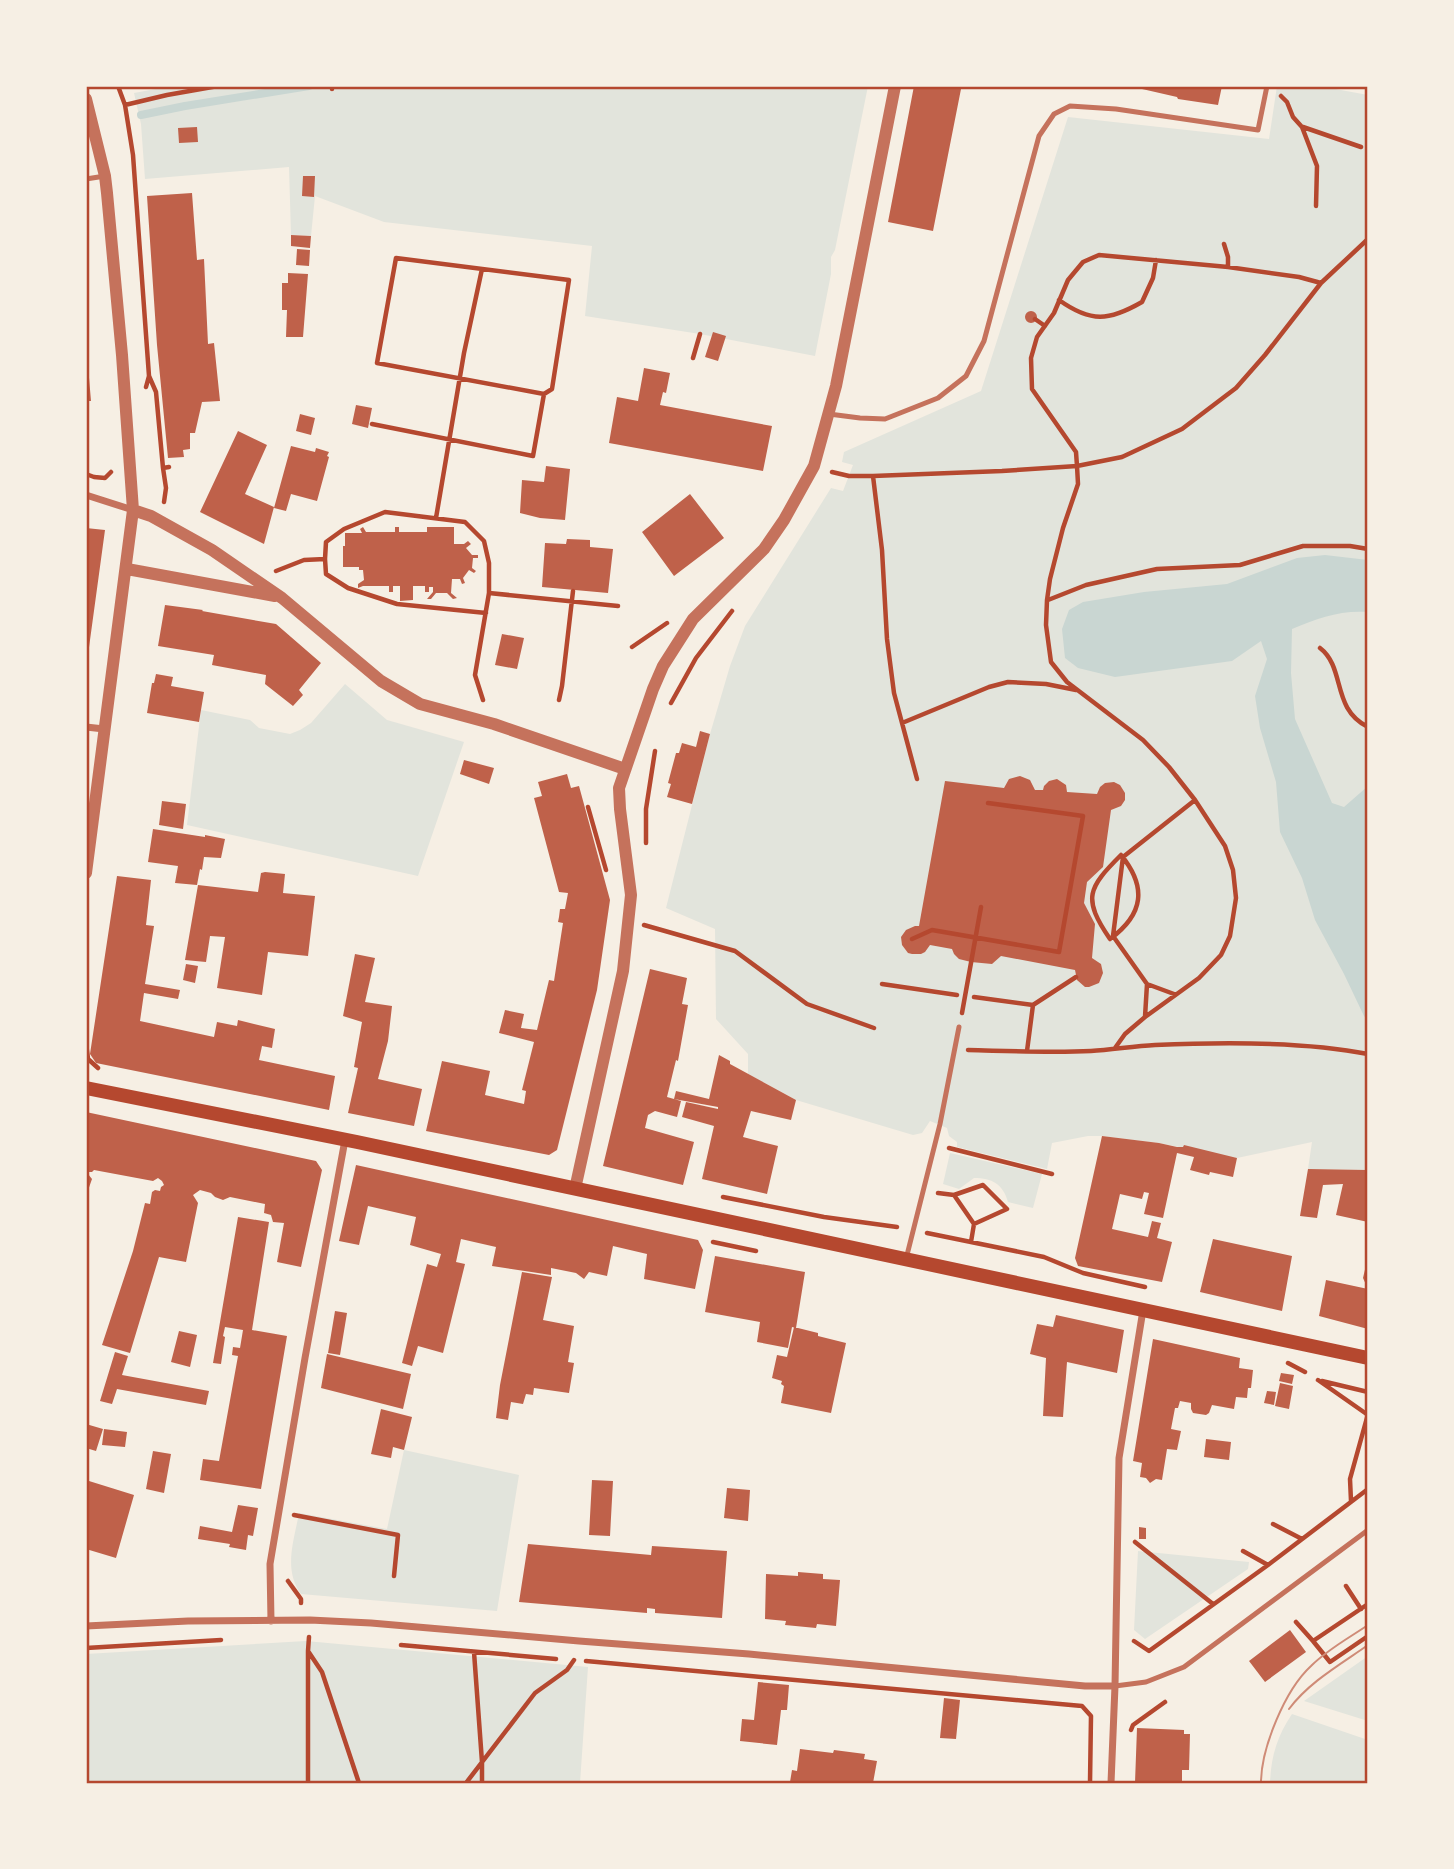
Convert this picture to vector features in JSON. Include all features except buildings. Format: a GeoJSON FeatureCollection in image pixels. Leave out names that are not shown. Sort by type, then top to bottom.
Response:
{"type":"FeatureCollection","features":[{"type":"Feature","properties":{"kind":"main road"},"geometry":{"type":"LineString","coordinates":[[86,1088],[345,1140],[1368,1358]]}},
{"type":"Feature","properties":{"kind":"street"},"geometry":{"type":"LineString","coordinates":[[575,1189],[623,971],[631,895],[619,788],[663,666],[693,619],[764,549],[784,520],[814,466],[829,414],[854,300],[895,86]]}},
{"type":"Feature","properties":{"kind":"street"},"geometry":{"type":"LineString","coordinates":[[86,99],[105,176],[133,510],[86,873]]}},
{"type":"Feature","properties":{"kind":"street"},"geometry":{"type":"LineString","coordinates":[[86,495],[151,516],[195,540],[282,597],[382,681],[420,704],[494,724],[625,769]]}},
{"type":"Feature","properties":{"kind":"street"},"geometry":{"type":"LineString","coordinates":[[127,569],[282,597]]}},
{"type":"Feature","properties":{"kind":"street"},"geometry":{"type":"LineString","coordinates":[[86,727],[104,729]]}},
{"type":"Feature","properties":{"kind":"street"},"geometry":{"type":"LineString","coordinates":[[271,1621],[270,1564],[345,1140]]}},
{"type":"Feature","properties":{"kind":"street"},"geometry":{"type":"LineString","coordinates":[[1111,1783],[1119,1458],[1143,1310]]}},
{"type":"Feature","properties":{"kind":"street"},"geometry":{"type":"LineString","coordinates":[[86,1626],[188,1621],[310,1620],[749,1654],[1085,1686],[1115,1686]]}},
{"type":"Feature","properties":{"kind":"lane"},"geometry":{"type":"LineString","coordinates":[[829,414],[885,419],[938,398],[966,376],[984,341],[1040,136],[1054,114],[1070,106],[1116,109],[1258,130],[1267,86]]}},
{"type":"Feature","properties":{"kind":"lane"},"geometry":{"type":"LineString","coordinates":[[86,179],[105,176]]}},
{"type":"Feature","properties":{"kind":"lane"},"geometry":{"type":"LineString","coordinates":[[906,1259],[940,1124],[959,1027]]}},
{"type":"Feature","properties":{"kind":"lane"},"geometry":{"type":"LineString","coordinates":[[1115,1686],[1146,1682],[1184,1667],[1368,1530]]}},
{"type":"Feature","properties":{"kind":"path"},"geometry":{"type":"LineString","coordinates":[[118,86],[125,106],[133,155],[149,376],[156,392],[166,467],[163,505]]}},
{"type":"Feature","properties":{"kind":"path"},"geometry":{"type":"LineString","coordinates":[[125,106],[218,86]]}},
{"type":"Feature","properties":{"kind":"path"},"geometry":{"type":"LineString","coordinates":[[1278,93],[1287,102],[1293,117],[1302,127],[1317,166],[1316,206]]}},
{"type":"Feature","properties":{"kind":"path"},"geometry":{"type":"LineString","coordinates":[[1302,127],[1362,148]]}},
{"type":"Feature","properties":{"kind":"path"},"geometry":{"type":"LineString","coordinates":[[814,466],[849,476],[873,476],[1077,466],[1122,457],[1182,429],[1236,388],[1321,284],[1368,239]]}},
{"type":"Feature","properties":{"kind":"path"},"geometry":{"type":"LineString","coordinates":[[1224,244],[1228,267]]}},
{"type":"Feature","properties":{"kind":"path"},"geometry":{"type":"LineString","coordinates":[[1115,1048],[1125,1034],[1199,978],[1221,955],[1230,936],[1234,917],[1236,898],[1233,870],[1225,846],[1195,800],[1169,767],[1143,740],[1067,682],[1051,662],[1046,625],[1047,600],[1063,528],[1078,484],[1077,466],[1076,452],[1032,389],[1031,359],[1037,337],[1054,313],[1068,280],[1083,262],[1098,256],[1228,267],[1299,277],[1321,284]]}},
{"type":"Feature","properties":{"kind":"path"},"geometry":{"type":"LineString","coordinates":[[396,258],[569,280],[552,389],[544,394],[460,378],[377,363],[396,258]]}},
{"type":"Feature","properties":{"kind":"path"},"geometry":{"type":"LineString","coordinates":[[1059,300],[1076,312],[1095,317],[1114,316],[1142,302],[1153,278],[1156,260]]}},
{"type":"Feature","properties":{"kind":"path"},"geometry":{"type":"LineString","coordinates":[[436,517],[482,269]]}},
{"type":"Feature","properties":{"kind":"path"},"geometry":{"type":"LineString","coordinates":[[1035,319],[1045,326]]}},
{"type":"Feature","properties":{"kind":"path"},"geometry":{"type":"LineString","coordinates":[[693,358],[700,334]]}},
{"type":"Feature","properties":{"kind":"path"},"geometry":{"type":"LineString","coordinates":[[372,425],[533,456],[544,394]]}},
{"type":"Feature","properties":{"kind":"path"},"geometry":{"type":"LineString","coordinates":[[873,476],[894,693],[917,779]]}},
{"type":"Feature","properties":{"kind":"path"},"geometry":{"type":"LineString","coordinates":[[480,694],[475,675],[486,613],[489,593],[489,563],[484,541],[465,522],[385,512],[344,529],[326,542],[326,574],[348,589],[397,604],[486,613]]}},
{"type":"Feature","properties":{"kind":"path"},"geometry":{"type":"LineString","coordinates":[[1047,600],[1086,585],[1157,569],[1240,565],[1303,546],[1350,545],[1368,549]]}},
{"type":"Feature","properties":{"kind":"path"},"geometry":{"type":"LineString","coordinates":[[282,567],[325,559]]}},
{"type":"Feature","properties":{"kind":"path"},"geometry":{"type":"LineString","coordinates":[[559,700],[573,591]]}},
{"type":"Feature","properties":{"kind":"path"},"geometry":{"type":"LineString","coordinates":[[489,593],[618,606]]}},
{"type":"Feature","properties":{"kind":"path"},"geometry":{"type":"LineString","coordinates":[[670,705],[696,658],[733,610]]}},
{"type":"Feature","properties":{"kind":"path"},"geometry":{"type":"LineString","coordinates":[[1320,648],[1328,654],[1333,663],[1348,710],[1368,727]]}},
{"type":"Feature","properties":{"kind":"path"},"geometry":{"type":"LineString","coordinates":[[902,723],[989,687],[1008,682],[1046,684],[1077,690]]}},
{"type":"Feature","properties":{"kind":"path"},"geometry":{"type":"LineString","coordinates":[[646,809],[656,743]]}},
{"type":"Feature","properties":{"kind":"path"},"geometry":{"type":"LineString","coordinates":[[1123,857],[1136,879],[1138,900],[1131,919],[1123,930],[1111,939],[1094,912],[1092,893],[1098,878],[1121,855],[1123,857],[1195,800]]}},
{"type":"Feature","properties":{"kind":"path"},"geometry":{"type":"LineString","coordinates":[[912,939],[932,930],[1059,952],[1083,816],[988,803]]}},
{"type":"Feature","properties":{"kind":"path"},"geometry":{"type":"LineString","coordinates":[[588,807],[607,876]]}},
{"type":"Feature","properties":{"kind":"path"},"geometry":{"type":"LineString","coordinates":[[1123,857],[1113,936],[1147,984],[1175,994]]}},
{"type":"Feature","properties":{"kind":"path"},"geometry":{"type":"LineString","coordinates":[[959,1027],[981,908]]}},
{"type":"Feature","properties":{"kind":"path"},"geometry":{"type":"LineString","coordinates":[[628,925],[649,926],[735,951],[807,1004],[874,1028]]}},
{"type":"Feature","properties":{"kind":"path"},"geometry":{"type":"LineString","coordinates":[[974,998],[1033,1005],[1076,977]]}},
{"type":"Feature","properties":{"kind":"path"},"geometry":{"type":"LineString","coordinates":[[882,984],[957,995]]}},
{"type":"Feature","properties":{"kind":"path"},"geometry":{"type":"LineString","coordinates":[[1145,1017],[1147,984]]}},
{"type":"Feature","properties":{"kind":"path"},"geometry":{"type":"LineString","coordinates":[[1027,1051],[1033,1005]]}},
{"type":"Feature","properties":{"kind":"path"},"geometry":{"type":"LineString","coordinates":[[955,1050],[1049,1053],[1154,1045],[1251,1044],[1324,1048],[1368,1054]]}},
{"type":"Feature","properties":{"kind":"path"},"geometry":{"type":"LineString","coordinates":[[934,1144],[1052,1174]]}},
{"type":"Feature","properties":{"kind":"path"},"geometry":{"type":"LineString","coordinates":[[923,1190],[954,1195],[984,1185],[1007,1209],[974,1224]]}},
{"type":"Feature","properties":{"kind":"path"},"geometry":{"type":"LineString","coordinates":[[717,1195],[824,1217],[905,1228]]}},
{"type":"Feature","properties":{"kind":"path"},"geometry":{"type":"LineString","coordinates":[[954,1195],[974,1224],[971,1242]]}},
{"type":"Feature","properties":{"kind":"path"},"geometry":{"type":"LineString","coordinates":[[923,1232],[1044,1257],[1083,1273],[1149,1288]]}},
{"type":"Feature","properties":{"kind":"path"},"geometry":{"type":"LineString","coordinates":[[1318,1380],[1320,1371]]}},
{"type":"Feature","properties":{"kind":"path"},"geometry":{"type":"LineString","coordinates":[[1318,1380],[1368,1392]]}},
{"type":"Feature","properties":{"kind":"path"},"geometry":{"type":"LineString","coordinates":[[1318,1380],[1368,1415],[1350,1479],[1352,1502]]}},
{"type":"Feature","properties":{"kind":"path"},"geometry":{"type":"LineString","coordinates":[[1134,1641],[1149,1651],[1368,1489]]}},
{"type":"Feature","properties":{"kind":"path"},"geometry":{"type":"LineString","coordinates":[[293,1515],[398,1535],[394,1576]]}},
{"type":"Feature","properties":{"kind":"path"},"geometry":{"type":"LineString","coordinates":[[1273,1524],[1302,1539]]}},
{"type":"Feature","properties":{"kind":"path"},"geometry":{"type":"LineString","coordinates":[[1134,1542],[1213,1604]]}},
{"type":"Feature","properties":{"kind":"path"},"geometry":{"type":"LineString","coordinates":[[1243,1551],[1268,1565]]}},
{"type":"Feature","properties":{"kind":"path"},"geometry":{"type":"LineString","coordinates":[[285,1572],[286,1579],[301,1599]]}},
{"type":"Feature","properties":{"kind":"path"},"geometry":{"type":"LineString","coordinates":[[1346,1586],[1362,1609]]}},
{"type":"Feature","properties":{"kind":"path"},"geometry":{"type":"LineString","coordinates":[[1313,1641],[1368,1604]]}},
{"type":"Feature","properties":{"kind":"path"},"geometry":{"type":"LineString","coordinates":[[1296,1622],[1330,1662],[1368,1636]]}},
{"type":"Feature","properties":{"kind":"path"},"geometry":{"type":"LineString","coordinates":[[308,1783],[309,1637]]}},
{"type":"Feature","properties":{"kind":"path"},"geometry":{"type":"LineString","coordinates":[[86,1648],[230,1640]]}},
{"type":"Feature","properties":{"kind":"path"},"geometry":{"type":"LineString","coordinates":[[308,1651],[322,1672],[359,1783]]}},
{"type":"Feature","properties":{"kind":"path"},"geometry":{"type":"LineString","coordinates":[[482,1783],[474,1652],[1082,1706],[1091,1716],[1090,1783]]}},
{"type":"Feature","properties":{"kind":"path"},"geometry":{"type":"LineString","coordinates":[[466,1783],[535,1693],[567,1670],[575,1660]]}},
{"type":"Feature","properties":{"kind":"path"},"geometry":{"type":"LineString","coordinates":[[1130,1734],[1133,1725],[1165,1702]]}},
{"type":"Feature","properties":{"kind":"shaded area"},"geometry":{"type":"Polygon","coordinates":[[[172,86],[868,86],[835,250],[831,257],[831,274],[815,356],[585,316],[592,246],[384,222],[315,196],[311,236],[291,235],[289,167],[145,179],[141,124],[134,93],[172,86]]]}},
{"type":"Feature","properties":{"kind":"shaded area"},"geometry":{"type":"Polygon","coordinates":[[[1277,86],[1319,86],[1368,95],[1368,1170],[1308,1169],[1312,1142],[1237,1158],[1102,1136],[1052,1143],[1047,1169],[957,1147],[957,1142],[949,1136],[947,1128],[930,1121],[922,1133],[913,1135],[796,1100],[748,1074],[748,1054],[716,1019],[715,929],[666,908],[710,734],[745,626],[831,488],[843,491],[853,465],[842,462],[844,452],[981,391],[1068,117],[1269,139],[1277,86]]]}},
{"type":"Feature","properties":{"kind":"shaded area"},"geometry":{"type":"Polygon","coordinates":[[[1325,555],[1368,560],[1368,612],[1329,616],[1292,629],[1291,673],[1295,719],[1332,803],[1344,807],[1368,786],[1368,1021],[1315,920],[1302,878],[1280,832],[1276,782],[1260,728],[1255,696],[1267,659],[1261,641],[1232,661],[1115,677],[1078,668],[1065,658],[1062,629],[1069,610],[1083,602],[1144,592],[1227,584],[1297,558],[1325,555]]]}},
{"type":"Feature","properties":{"kind":"shaded area"},"geometry":{"type":"Polygon","coordinates":[[[345,684],[387,720],[464,742],[418,876],[187,825],[201,710],[250,720],[259,728],[290,734],[311,723],[345,684]]]}},
{"type":"Feature","properties":{"kind":"shaded area"},"geometry":{"type":"Polygon","coordinates":[[[950,1153],[1042,1174],[1033,1208],[1008,1202],[1000,1186],[986,1179],[974,1178],[959,1189],[943,1184],[950,1153]]]}},
{"type":"Feature","properties":{"kind":"shaded area"},"geometry":{"type":"Polygon","coordinates":[[[404,1450],[519,1475],[497,1611],[301,1594],[292,1575],[291,1565],[299,1513],[387,1529],[404,1450]]]}},
{"type":"Feature","properties":{"kind":"shaded area"},"geometry":{"type":"Polygon","coordinates":[[[1138,1551],[1249,1562],[1248,1569],[1145,1639],[1134,1630],[1138,1551]]]}},
{"type":"Feature","properties":{"kind":"shaded area"},"geometry":{"type":"Polygon","coordinates":[[[306,1641],[588,1667],[580,1783],[86,1783],[86,1654],[306,1641]]]}},
{"type":"Feature","properties":{"kind":"shaded area"},"geometry":{"type":"Polygon","coordinates":[[[1368,1656],[1368,1721],[1304,1701],[1368,1656]]]}},
{"type":"Feature","properties":{"kind":"shaded area"},"geometry":{"type":"Polygon","coordinates":[[[1292,1714],[1368,1740],[1368,1783],[1270,1783],[1276,1747],[1292,1714]]]}},
{"type":"Feature","properties":{"kind":"waterway"},"geometry":{"type":"LineString","coordinates":[[141,115],[309,86]]}},
{"type":"Feature","properties":{"kind":"tram line"},"geometry":{"type":"LineString","coordinates":[[1261,1783],[1270,1737],[1292,1689],[1301,1676],[1331,1649],[1368,1625]]}},
{"type":"Feature","properties":{"kind":"tram line"},"geometry":{"type":"LineString","coordinates":[[1289,1709],[1316,1682],[1368,1645]]}}]}
